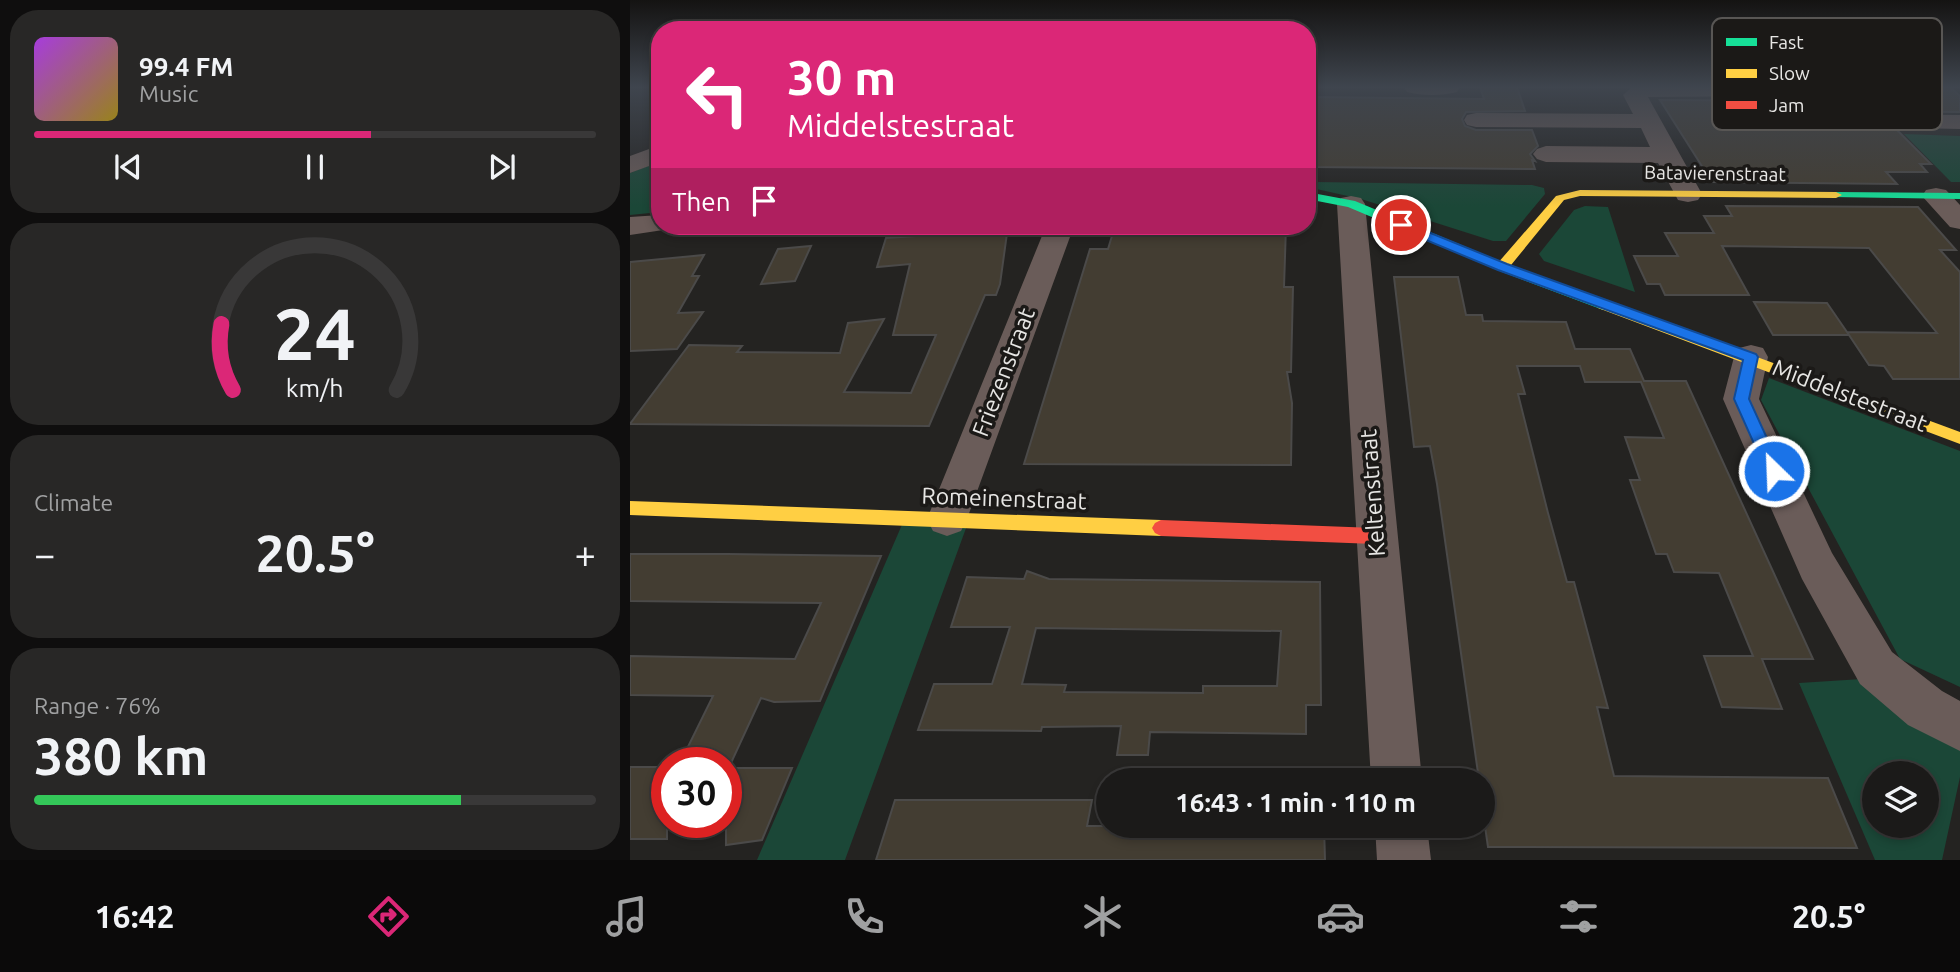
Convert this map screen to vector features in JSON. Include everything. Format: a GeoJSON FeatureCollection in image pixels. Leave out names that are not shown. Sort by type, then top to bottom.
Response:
{"type":"FeatureCollection","features":[{"type":"Feature","properties":{"kind":"street"},"geometry":{"type":"LineString","coordinates":[[1652,127],[1688,194]]}},
{"type":"Feature","properties":{"kind":"street"},"geometry":{"type":"LineString","coordinates":[[1546,154],[1668,155]]}},
{"type":"Feature","properties":{"kind":"street"},"geometry":{"type":"LineString","coordinates":[[630,165],[651,157]]}},
{"type":"Feature","properties":{"kind":"street","name":"Batavierenstraat"},"geometry":{"type":"LineString","coordinates":[[1502,267],[1560,198],[1580,193],[1948,196]]}},
{"type":"Feature","properties":{"kind":"street"},"geometry":{"type":"LineString","coordinates":[[1948,196],[1960,221]]}},
{"type":"Feature","properties":{"kind":"street","name":"Middelstestraat"},"geometry":{"type":"LineString","coordinates":[[1316,197],[1351,204],[1502,267],[1751,357],[1960,438]]}},
{"type":"Feature","properties":{"kind":"street","name":"Keltenstraat"},"geometry":{"type":"LineString","coordinates":[[1351,204],[1396,768]]}},
{"type":"Feature","properties":{"kind":"street"},"geometry":{"type":"LineString","coordinates":[[630,226],[651,224]]}},
{"type":"Feature","properties":{"kind":"street","name":"Friezenstraat"},"geometry":{"type":"LineString","coordinates":[[947,519],[1057,235]]}},
{"type":"Feature","properties":{"kind":"street"},"geometry":{"type":"LineString","coordinates":[[1751,357],[1741,399],[1817,566],[1876,668],[1925,709],[1960,727]]}},
{"type":"Feature","properties":{"kind":"street","name":"Romeinenstraat"},"geometry":{"type":"LineString","coordinates":[[630,508],[1376,536]]}},
{"type":"Feature","properties":{"kind":"street"},"geometry":{"type":"LineString","coordinates":[[1402,838],[1404,860]]}},
{"type":"Feature","properties":{"kind":"green space"},"geometry":{"type":"Polygon","coordinates":[[[1904,134],[1960,136],[1960,182],[1951,182],[1904,134]]]}},
{"type":"Feature","properties":{"kind":"green space"},"geometry":{"type":"Polygon","coordinates":[[[651,165],[651,213],[630,215],[630,173],[651,165]]]}},
{"type":"Feature","properties":{"kind":"green space"},"geometry":{"type":"Polygon","coordinates":[[[1316,182],[1532,185],[1544,188],[1545,194],[1506,241],[1493,241],[1361,199],[1316,189],[1316,182]]]}},
{"type":"Feature","properties":{"kind":"green space"},"geometry":{"type":"Polygon","coordinates":[[[1585,206],[1608,207],[1635,292],[1544,261],[1539,254],[1574,210],[1585,206]]]}},
{"type":"Feature","properties":{"kind":"green space"},"geometry":{"type":"Polygon","coordinates":[[[1769,378],[1960,451],[1960,687],[1900,659],[1761,400],[1769,378]]]}},
{"type":"Feature","properties":{"kind":"green space"},"geometry":{"type":"Polygon","coordinates":[[[904,520],[969,520],[845,860],[757,860],[904,520]]]}},
{"type":"Feature","properties":{"kind":"green space"},"geometry":{"type":"Polygon","coordinates":[[[1862,679],[1960,741],[1960,777],[1942,860],[1875,860],[1866,838],[1939,838],[1939,761],[1862,761],[1862,830],[1799,683],[1862,679]]]}},
{"type":"Feature","properties":{"kind":"building"},"geometry":{"type":"Polygon","coordinates":[[[1316,127],[1532,130],[1538,146],[1530,154],[1535,161],[1532,160],[1535,169],[1316,167],[1316,127]]]}},
{"type":"Feature","properties":{"kind":"building"},"geometry":{"type":"Polygon","coordinates":[[[1677,127],[1712,127],[1712,130],[1897,130],[1931,164],[1920,164],[1927,172],[1886,172],[1897,184],[1712,182],[1677,127]]]}},
{"type":"Feature","properties":{"kind":"building"},"geometry":{"type":"Polygon","coordinates":[[[1726,206],[1918,207],[1956,250],[1940,250],[1960,272],[1960,379],[1893,379],[1884,366],[1869,365],[1847,332],[1937,333],[1869,248],[1722,246],[1749,295],[1665,295],[1660,284],[1647,284],[1634,256],[1678,256],[1665,233],[1714,233],[1704,216],[1732,216],[1726,206]]]}},
{"type":"Feature","properties":{"kind":"building"},"geometry":{"type":"Polygon","coordinates":[[[1007,235],[996,295],[985,295],[929,426],[630,424],[689,345],[742,346],[737,352],[840,353],[848,323],[884,319],[844,392],[911,393],[936,335],[893,335],[910,264],[877,267],[886,238],[1007,235]]]}},
{"type":"Feature","properties":{"kind":"building"},"geometry":{"type":"Polygon","coordinates":[[[1112,235],[1286,235],[1284,287],[1293,287],[1291,372],[1287,372],[1292,403],[1291,465],[1024,464],[1090,249],[1108,249],[1112,235]]]}},
{"type":"Feature","properties":{"kind":"building"},"geometry":{"type":"Polygon","coordinates":[[[811,246],[795,281],[761,284],[778,249],[811,246]]]}},
{"type":"Feature","properties":{"kind":"building"},"geometry":{"type":"Polygon","coordinates":[[[704,255],[692,276],[699,276],[678,313],[703,312],[677,349],[630,351],[630,262],[704,255]]]}},
{"type":"Feature","properties":{"kind":"building"},"geometry":{"type":"Polygon","coordinates":[[[1394,277],[1458,277],[1466,315],[1482,315],[1483,321],[1566,322],[1575,349],[1630,349],[1644,381],[1686,381],[1813,659],[1762,659],[1782,709],[1722,707],[1704,656],[1753,656],[1719,573],[1674,572],[1667,554],[1656,554],[1630,480],[1640,480],[1625,437],[1664,438],[1641,382],[1585,382],[1580,366],[1517,366],[1525,394],[1518,394],[1548,513],[1567,582],[1574,582],[1608,708],[1597,707],[1614,776],[1828,778],[1857,848],[1488,847],[1487,838],[1495,838],[1495,768],[1477,768],[1430,446],[1414,447],[1394,277]]]}},
{"type":"Feature","properties":{"kind":"building"},"geometry":{"type":"Polygon","coordinates":[[[1754,302],[1827,303],[1849,335],[1773,335],[1754,302]]]}},
{"type":"Feature","properties":{"kind":"building"},"geometry":{"type":"Polygon","coordinates":[[[630,554],[881,556],[820,701],[774,702],[761,698],[738,747],[688,747],[713,696],[630,695],[630,656],[795,659],[821,603],[630,601],[630,554]]]}},
{"type":"Feature","properties":{"kind":"building"},"geometry":{"type":"Polygon","coordinates":[[[1027,571],[1049,579],[1320,582],[1321,705],[1306,705],[1306,734],[1150,732],[1148,755],[1117,755],[1121,726],[1042,727],[1041,731],[918,730],[934,684],[992,684],[1010,627],[951,627],[967,577],[1024,579],[1027,571]],[[1036,628],[1022,684],[1066,685],[1064,692],[1203,693],[1203,686],[1277,686],[1281,631],[1036,628]]]}},
{"type":"Feature","properties":{"kind":"building"},"geometry":{"type":"Polygon","coordinates":[[[630,767],[651,767],[651,838],[667,839],[630,839],[630,767]]]}},
{"type":"Feature","properties":{"kind":"building"},"geometry":{"type":"Polygon","coordinates":[[[742,768],[792,768],[762,840],[726,845],[726,838],[742,838],[742,768]]]}},
{"type":"Feature","properties":{"kind":"building"},"geometry":{"type":"Polygon","coordinates":[[[895,800],[1092,800],[1087,826],[1096,826],[1096,838],[1324,838],[1325,860],[876,860],[895,800]]]}},
{"type":"Feature","properties":{"kind":"traffic: fast"},"geometry":{"type":"LineString","coordinates":[[1836,195],[1960,196]]}},
{"type":"Feature","properties":{"kind":"traffic: fast"},"geometry":{"type":"LineString","coordinates":[[1316,197],[1351,204],[1502,267],[1603,305]]}},
{"type":"Feature","properties":{"kind":"traffic: slow"},"geometry":{"type":"LineString","coordinates":[[1502,267],[1560,198],[1580,193],[1836,195]]}},
{"type":"Feature","properties":{"kind":"traffic: slow"},"geometry":{"type":"LineString","coordinates":[[1603,305],[1960,438]]}},
{"type":"Feature","properties":{"kind":"traffic: slow"},"geometry":{"type":"LineString","coordinates":[[630,508],[1161,528]]}},
{"type":"Feature","properties":{"kind":"traffic: jam"},"geometry":{"type":"LineString","coordinates":[[1161,528],[1375,536]]}},
{"type":"Feature","properties":{"kind":"route"},"geometry":{"type":"LineString","coordinates":[[1401,225],[1502,267],[1751,357],[1741,399],[1774,471]]}}]}
